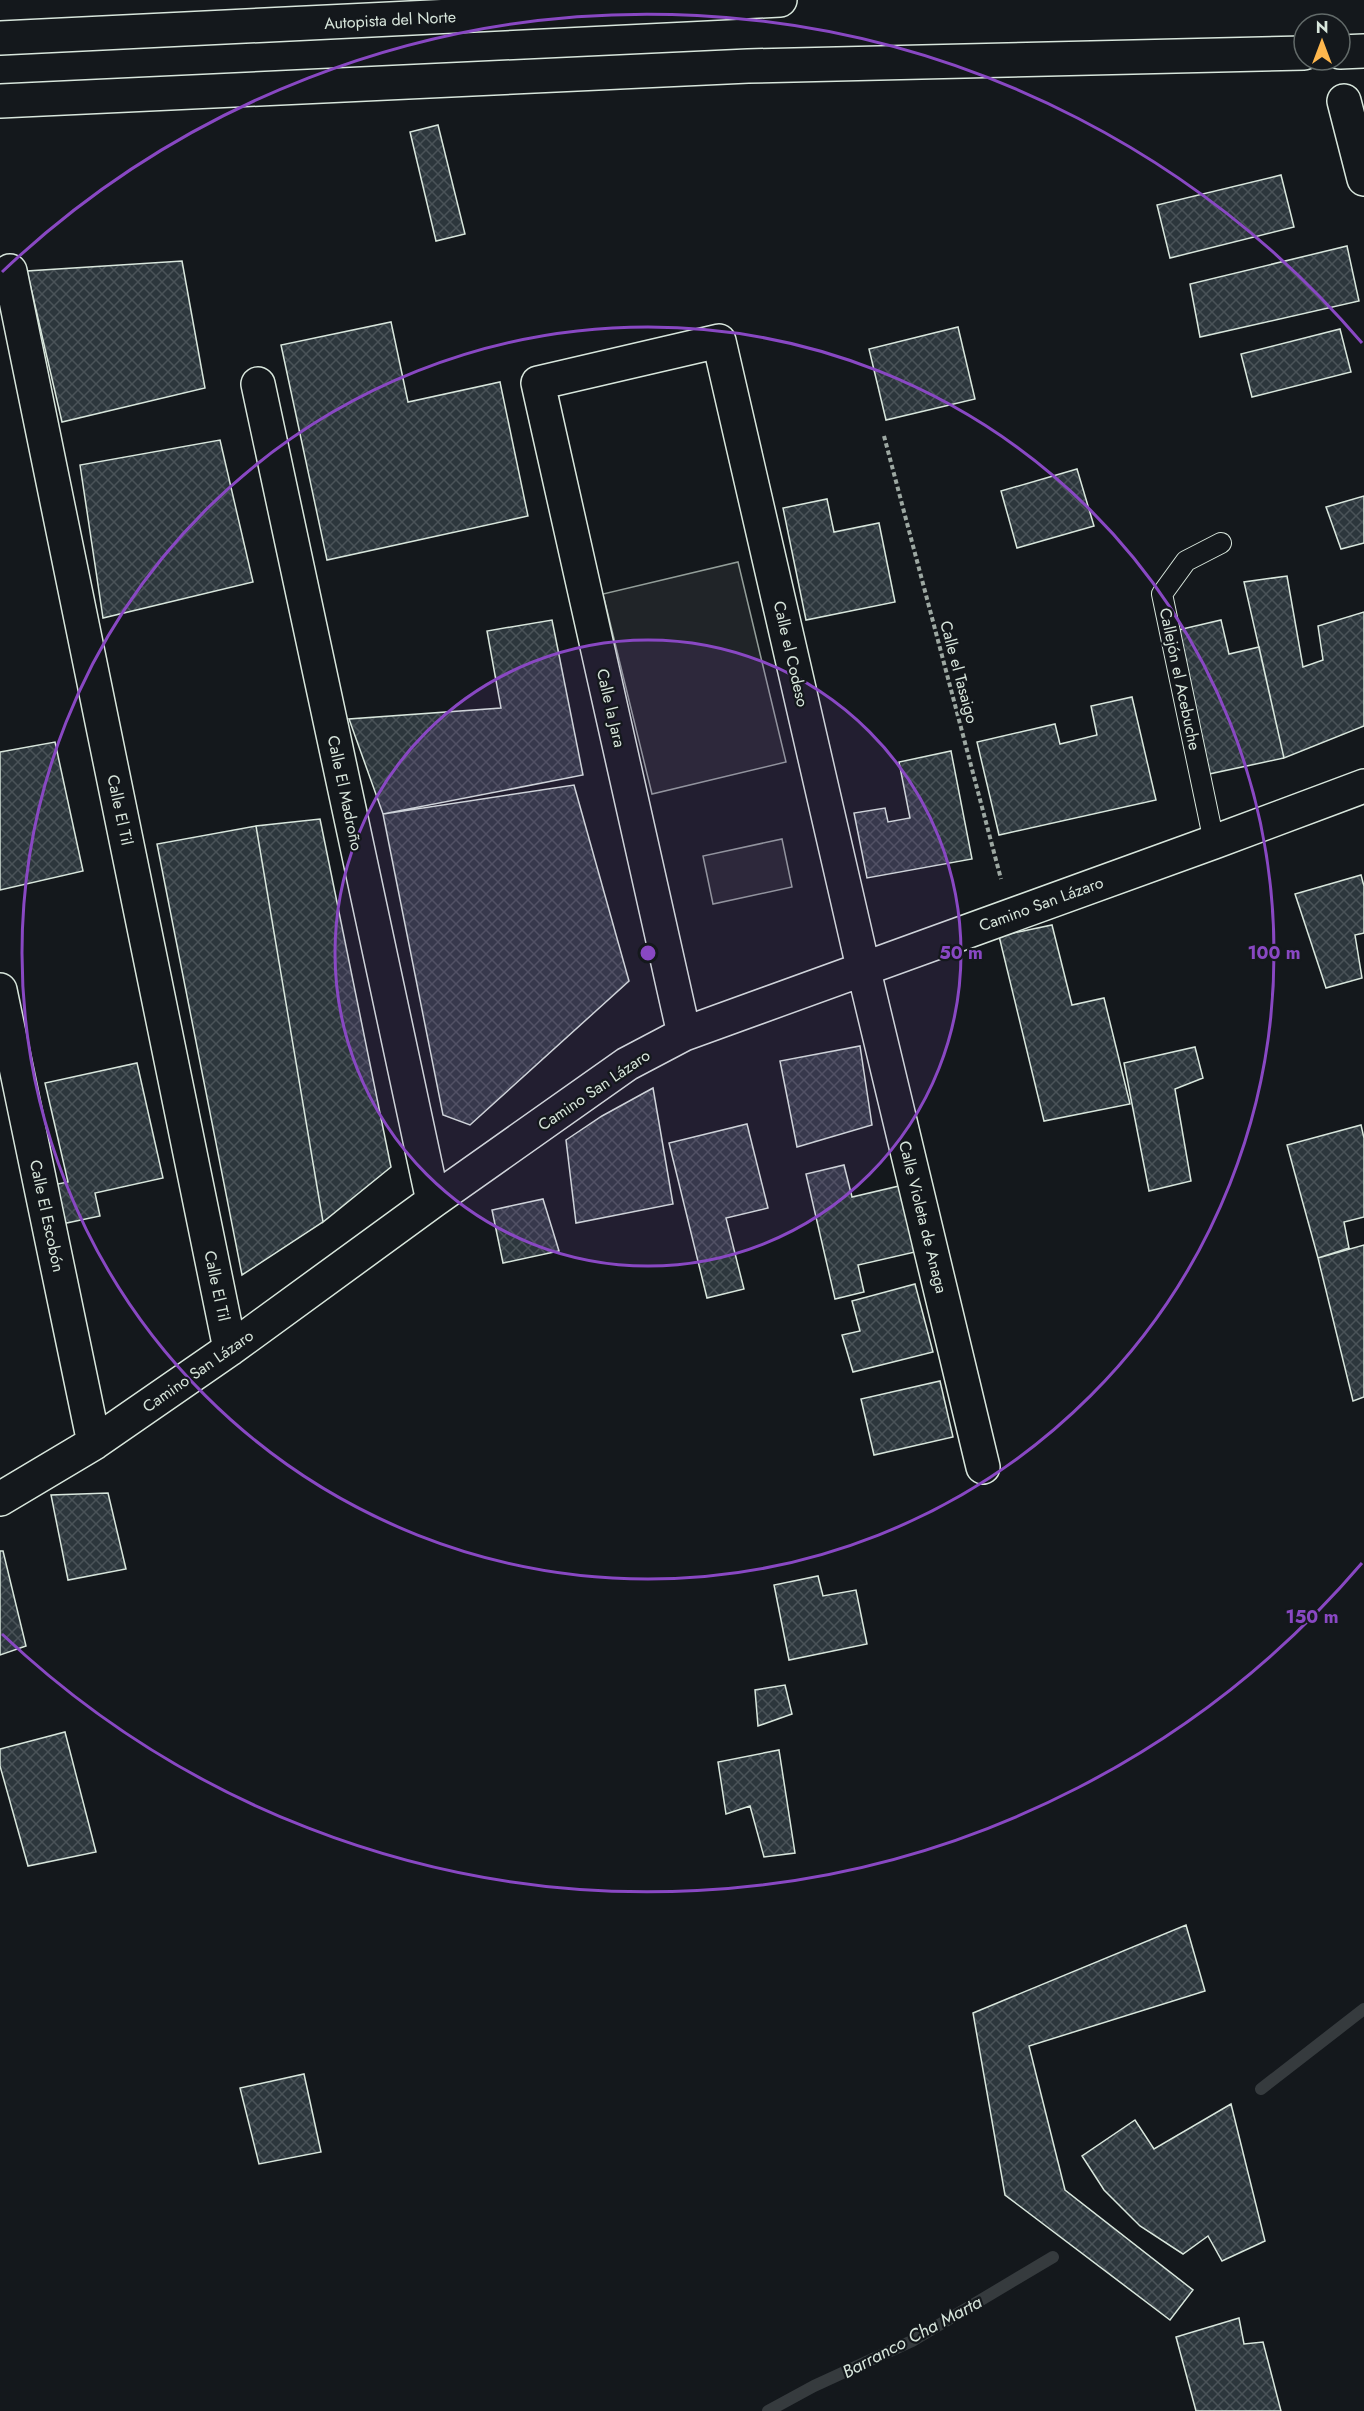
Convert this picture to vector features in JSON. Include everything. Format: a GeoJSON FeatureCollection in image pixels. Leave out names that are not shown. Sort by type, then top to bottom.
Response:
{"type":"FeatureCollection","features":[{"type":"Feature","properties":{"kind":"main road","name":"Autopista del Norte"},"geometry":{"type":"LineString","coordinates":[[0,38],[780,0]]}},
{"type":"Feature","properties":{"kind":"main road"},"geometry":{"type":"LineString","coordinates":[[0,101],[748,66],[1292,53]]}},
{"type":"Feature","properties":{"kind":"main road"},"geometry":{"type":"LineString","coordinates":[[1344,100],[1364,179]]}},
{"type":"Feature","properties":{"kind":"main road","name":"Calle El Til"},"geometry":{"type":"LineString","coordinates":[[10,270],[230,1349]]}},
{"type":"Feature","properties":{"kind":"main road","name":"Calle la Jara"},"geometry":{"type":"LineString","coordinates":[[684,1034],[538,383],[718,341]]}},
{"type":"Feature","properties":{"kind":"main road","name":"Calle el Codeso"},"geometry":{"type":"LineString","coordinates":[[718,341],[863,967]]}},
{"type":"Feature","properties":{"kind":"main road","name":"Calle El Madroño"},"geometry":{"type":"LineString","coordinates":[[258,384],[433,1201]]}},
{"type":"Feature","properties":{"kind":"main road","name":"Camino San Lázaro"},"geometry":{"type":"LineString","coordinates":[[0,1499],[94,1443],[230,1349],[433,1201],[627,1064],[684,1034],[1364,786]]}},
{"type":"Feature","properties":{"kind":"main road","name":"Calle Violeta de Anaga"},"geometry":{"type":"LineString","coordinates":[[863,967],[983,1467]]}},
{"type":"Feature","properties":{"kind":"main road","name":"Calle El Escobón"},"geometry":{"type":"LineString","coordinates":[[0,990],[94,1443]]}},
{"type":"Feature","properties":{"kind":"lane","name":"Callejón el Acebuche"},"geometry":{"type":"LineString","coordinates":[[1214,842],[1162,594],[1186,561],[1221,543]]}},
{"type":"Feature","properties":{"kind":"path","name":"Calle el Tasaigo"},"geometry":{"type":"LineString","coordinates":[[884,436],[1010,914]]}},
{"type":"Feature","properties":{"kind":"shaded area"},"geometry":{"type":"Polygon","coordinates":[[[738,562],[786,762],[652,794],[603,594],[738,562]]]}},
{"type":"Feature","properties":{"kind":"shaded area"},"geometry":{"type":"Polygon","coordinates":[[[782,839],[792,887],[713,904],[703,856],[782,839]]]}},
{"type":"Feature","properties":{"kind":"building"},"geometry":{"type":"Polygon","coordinates":[[[438,125],[465,234],[436,241],[410,132],[438,125]]]}},
{"type":"Feature","properties":{"kind":"building"},"geometry":{"type":"Polygon","coordinates":[[[1281,175],[1294,227],[1170,258],[1157,205],[1281,175]]]}},
{"type":"Feature","properties":{"kind":"building"},"geometry":{"type":"Polygon","coordinates":[[[1347,246],[1359,301],[1200,337],[1190,284],[1347,246]]]}},
{"type":"Feature","properties":{"kind":"building"},"geometry":{"type":"Polygon","coordinates":[[[182,261],[205,388],[62,422],[27,271],[182,261]]]}},
{"type":"Feature","properties":{"kind":"building"},"geometry":{"type":"Polygon","coordinates":[[[391,322],[408,402],[500,382],[528,516],[327,560],[281,345],[391,322]]]}},
{"type":"Feature","properties":{"kind":"building"},"geometry":{"type":"Polygon","coordinates":[[[958,327],[975,399],[886,420],[869,349],[958,327]]]}},
{"type":"Feature","properties":{"kind":"building"},"geometry":{"type":"Polygon","coordinates":[[[1340,329],[1351,372],[1252,397],[1241,354],[1340,329]]]}},
{"type":"Feature","properties":{"kind":"building"},"geometry":{"type":"Polygon","coordinates":[[[220,440],[253,582],[103,618],[80,465],[220,440]]]}},
{"type":"Feature","properties":{"kind":"building"},"geometry":{"type":"Polygon","coordinates":[[[1077,469],[1094,526],[1017,548],[1001,491],[1077,469]]]}},
{"type":"Feature","properties":{"kind":"building"},"geometry":{"type":"Polygon","coordinates":[[[1364,496],[1364,543],[1341,549],[1326,507],[1364,496]]]}},
{"type":"Feature","properties":{"kind":"building"},"geometry":{"type":"Polygon","coordinates":[[[827,499],[834,532],[879,523],[895,602],[806,620],[783,508],[827,499]]]}},
{"type":"Feature","properties":{"kind":"building"},"geometry":{"type":"Polygon","coordinates":[[[1287,576],[1303,667],[1323,660],[1318,626],[1364,612],[1364,726],[1284,758],[1244,582],[1287,576]]]}},
{"type":"Feature","properties":{"kind":"building"},"geometry":{"type":"Polygon","coordinates":[[[552,620],[583,775],[383,814],[349,719],[501,708],[487,631],[552,620]]]}},
{"type":"Feature","properties":{"kind":"building"},"geometry":{"type":"Polygon","coordinates":[[[1221,620],[1229,654],[1259,647],[1284,758],[1209,774],[1178,630],[1221,620]]]}},
{"type":"Feature","properties":{"kind":"building"},"geometry":{"type":"Polygon","coordinates":[[[1132,697],[1156,800],[999,835],[977,742],[1055,724],[1060,744],[1097,735],[1091,706],[1132,697]]]}},
{"type":"Feature","properties":{"kind":"building"},"geometry":{"type":"Polygon","coordinates":[[[55,742],[83,871],[0,890],[0,752],[55,742]]]}},
{"type":"Feature","properties":{"kind":"building"},"geometry":{"type":"Polygon","coordinates":[[[951,751],[972,859],[867,878],[854,813],[885,808],[888,822],[910,818],[899,762],[951,751]]]}},
{"type":"Feature","properties":{"kind":"building"},"geometry":{"type":"Polygon","coordinates":[[[574,785],[629,981],[470,1125],[443,1115],[383,814],[574,785]]]}},
{"type":"Feature","properties":{"kind":"building"},"geometry":{"type":"Polygon","coordinates":[[[320,819],[391,1167],[323,1222],[256,826],[320,819]]]}},
{"type":"Feature","properties":{"kind":"building"},"geometry":{"type":"Polygon","coordinates":[[[256,826],[323,1222],[242,1275],[157,844],[256,826]]]}},
{"type":"Feature","properties":{"kind":"building"},"geometry":{"type":"Polygon","coordinates":[[[1361,875],[1364,886],[1364,933],[1355,935],[1362,978],[1326,988],[1295,894],[1361,875]]]}},
{"type":"Feature","properties":{"kind":"building"},"geometry":{"type":"Polygon","coordinates":[[[1052,925],[1072,1005],[1104,998],[1130,1104],[1044,1121],[999,936],[1052,925]]]}},
{"type":"Feature","properties":{"kind":"building"},"geometry":{"type":"Polygon","coordinates":[[[860,1046],[872,1125],[797,1147],[780,1061],[860,1046]]]}},
{"type":"Feature","properties":{"kind":"building"},"geometry":{"type":"Polygon","coordinates":[[[1195,1047],[1203,1078],[1175,1089],[1191,1181],[1149,1191],[1124,1063],[1195,1047]]]}},
{"type":"Feature","properties":{"kind":"building"},"geometry":{"type":"Polygon","coordinates":[[[137,1063],[163,1178],[95,1193],[100,1216],[57,1225],[48,1186],[68,1182],[45,1083],[137,1063]]]}},
{"type":"Feature","properties":{"kind":"building"},"geometry":{"type":"Polygon","coordinates":[[[653,1088],[673,1204],[576,1223],[566,1140],[602,1116],[653,1088]]]}},
{"type":"Feature","properties":{"kind":"building"},"geometry":{"type":"Polygon","coordinates":[[[747,1124],[768,1208],[726,1218],[744,1289],[707,1298],[669,1143],[747,1124]]]}},
{"type":"Feature","properties":{"kind":"building"},"geometry":{"type":"Polygon","coordinates":[[[1361,1125],[1364,1138],[1364,1217],[1344,1222],[1349,1248],[1318,1258],[1287,1145],[1361,1125]]]}},
{"type":"Feature","properties":{"kind":"building"},"geometry":{"type":"Polygon","coordinates":[[[844,1165],[852,1197],[899,1186],[915,1252],[858,1265],[864,1292],[835,1299],[806,1174],[844,1165]]]}},
{"type":"Feature","properties":{"kind":"building"},"geometry":{"type":"Polygon","coordinates":[[[543,1199],[559,1251],[503,1263],[492,1210],[543,1199]]]}},
{"type":"Feature","properties":{"kind":"building"},"geometry":{"type":"Polygon","coordinates":[[[1364,1245],[1364,1397],[1353,1401],[1318,1258],[1364,1245]]]}},
{"type":"Feature","properties":{"kind":"building"},"geometry":{"type":"Polygon","coordinates":[[[915,1284],[933,1352],[853,1372],[842,1335],[860,1331],[852,1301],[915,1284]]]}},
{"type":"Feature","properties":{"kind":"building"},"geometry":{"type":"Polygon","coordinates":[[[940,1381],[953,1437],[874,1455],[861,1399],[940,1381]]]}},
{"type":"Feature","properties":{"kind":"building"},"geometry":{"type":"Polygon","coordinates":[[[108,1493],[126,1569],[68,1580],[51,1495],[108,1493]]]}},
{"type":"Feature","properties":{"kind":"building"},"geometry":{"type":"Polygon","coordinates":[[[0,1551],[3,1551],[26,1646],[0,1655],[0,1551]]]}},
{"type":"Feature","properties":{"kind":"building"},"geometry":{"type":"Polygon","coordinates":[[[818,1576],[823,1596],[856,1590],[867,1644],[789,1660],[774,1585],[818,1576]]]}},
{"type":"Feature","properties":{"kind":"building"},"geometry":{"type":"Polygon","coordinates":[[[785,1685],[792,1714],[758,1726],[755,1690],[785,1685]]]}},
{"type":"Feature","properties":{"kind":"building"},"geometry":{"type":"Polygon","coordinates":[[[65,1732],[96,1852],[28,1866],[0,1766],[0,1749],[65,1732]]]}},
{"type":"Feature","properties":{"kind":"building"},"geometry":{"type":"Polygon","coordinates":[[[779,1750],[795,1853],[764,1857],[750,1806],[726,1814],[718,1762],[779,1750]]]}},
{"type":"Feature","properties":{"kind":"building"},"geometry":{"type":"Polygon","coordinates":[[[1186,1925],[1205,1991],[1029,2046],[1065,2190],[1193,2290],[1170,2320],[1005,2195],[973,2013],[1186,1925]]]}},
{"type":"Feature","properties":{"kind":"building"},"geometry":{"type":"Polygon","coordinates":[[[304,2074],[321,2152],[259,2164],[240,2088],[304,2074]]]}},
{"type":"Feature","properties":{"kind":"building"},"geometry":{"type":"Polygon","coordinates":[[[1231,2104],[1265,2241],[1222,2261],[1208,2236],[1183,2254],[1140,2226],[1104,2190],[1082,2156],[1135,2120],[1154,2149],[1231,2104]]]}},
{"type":"Feature","properties":{"kind":"building"},"geometry":{"type":"Polygon","coordinates":[[[1239,2318],[1244,2344],[1263,2342],[1281,2411],[1196,2411],[1176,2337],[1239,2318]]]}},
{"type":"Feature","properties":{"kind":"waterway","name":"Barranco Cha Marta"},"geometry":{"type":"LineString","coordinates":[[1261,2089],[1364,2009]]}},
{"type":"Feature","properties":{"kind":"waterway","name":"Barranco Cha Marta"},"geometry":{"type":"LineString","coordinates":[[768,2411],[814,2386],[912,2341],[1053,2257]]}}]}
